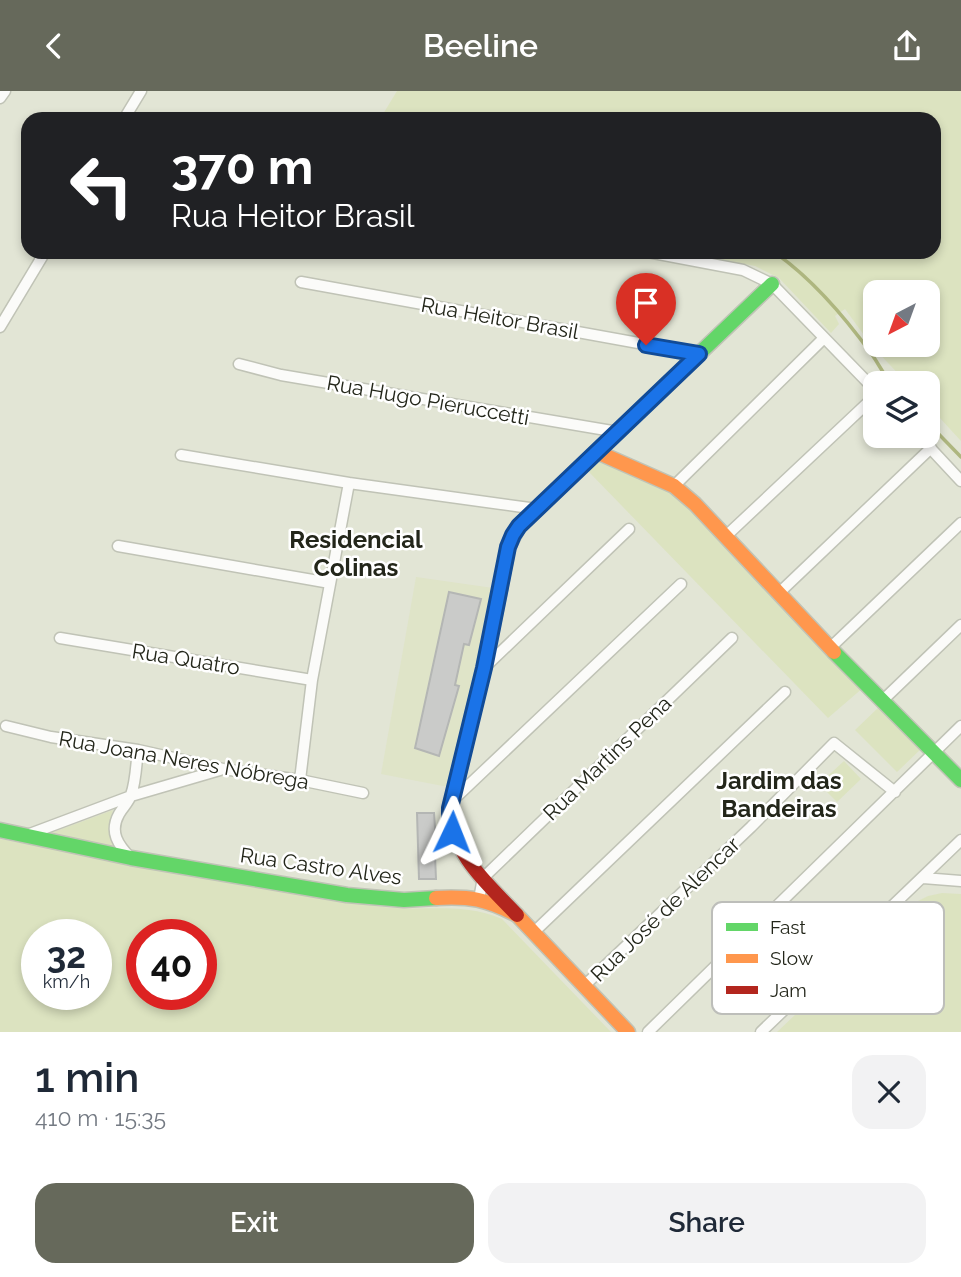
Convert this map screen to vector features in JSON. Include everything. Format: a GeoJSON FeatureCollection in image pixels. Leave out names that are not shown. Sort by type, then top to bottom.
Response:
{"type":"FeatureCollection","features":[{"type":"Feature","properties":{"kind":"street"},"geometry":{"type":"LineString","coordinates":[[0,98],[5,91]]}},
{"type":"Feature","properties":{"kind":"street"},"geometry":{"type":"LineString","coordinates":[[128,112],[141,91]]}},
{"type":"Feature","properties":{"kind":"street"},"geometry":{"type":"LineString","coordinates":[[0,327],[41,259]]}},
{"type":"Feature","properties":{"kind":"street"},"geometry":{"type":"LineString","coordinates":[[685,259],[743,270],[772,284],[863,378]]}},
{"type":"Feature","properties":{"kind":"street","name":"Rua Heitor Brasil"},"geometry":{"type":"LineString","coordinates":[[301,282],[699,354]]}},
{"type":"Feature","properties":{"kind":"street"},"geometry":{"type":"LineString","coordinates":[[517,915],[465,857],[452,832],[450,822],[450,808],[484,668],[508,547],[519,526],[772,284]]}},
{"type":"Feature","properties":{"kind":"street"},"geometry":{"type":"LineString","coordinates":[[674,486],[824,338]]}},
{"type":"Feature","properties":{"kind":"street","name":"Rua Hugo Pieruccetti"},"geometry":{"type":"LineString","coordinates":[[239,364],[294,378],[618,432]]}},
{"type":"Feature","properties":{"kind":"street"},"geometry":{"type":"LineString","coordinates":[[726,536],[863,407]]}},
{"type":"Feature","properties":{"kind":"street"},"geometry":{"type":"LineString","coordinates":[[779,593],[931,448],[961,481]]}},
{"type":"Feature","properties":{"kind":"street"},"geometry":{"type":"LineString","coordinates":[[597,452],[674,486],[695,504],[961,780]]}},
{"type":"Feature","properties":{"kind":"street"},"geometry":{"type":"LineString","coordinates":[[181,455],[349,483],[537,509]]}},
{"type":"Feature","properties":{"kind":"street"},"geometry":{"type":"LineString","coordinates":[[300,780],[313,680],[349,483]]}},
{"type":"Feature","properties":{"kind":"street"},"geometry":{"type":"LineString","coordinates":[[830,647],[961,523]]}},
{"type":"Feature","properties":{"kind":"street"},"geometry":{"type":"LineString","coordinates":[[484,668],[629,529]]}},
{"type":"Feature","properties":{"kind":"street"},"geometry":{"type":"LineString","coordinates":[[118,546],[330,583]]}},
{"type":"Feature","properties":{"kind":"street"},"geometry":{"type":"LineString","coordinates":[[453,801],[681,584]]}},
{"type":"Feature","properties":{"kind":"street"},"geometry":{"type":"LineString","coordinates":[[882,701],[961,625]]}},
{"type":"Feature","properties":{"kind":"street","name":"Rua Quatro"},"geometry":{"type":"LineString","coordinates":[[60,638],[313,680]]}},
{"type":"Feature","properties":{"kind":"street","name":"Rua Martins Pena"},"geometry":{"type":"LineString","coordinates":[[483,878],[732,638]]}},
{"type":"Feature","properties":{"kind":"street"},"geometry":{"type":"LineString","coordinates":[[534,932],[785,692]]}},
{"type":"Feature","properties":{"kind":"street","name":"Rua Joana Neres Nóbrega"},"geometry":{"type":"LineString","coordinates":[[6,726],[51,737],[138,750],[223,769],[300,780],[362,793]]}},
{"type":"Feature","properties":{"kind":"street"},"geometry":{"type":"LineString","coordinates":[[782,902],[961,726]]}},
{"type":"Feature","properties":{"kind":"street","name":"Rua José de Alencar"},"geometry":{"type":"LineString","coordinates":[[585,985],[751,828],[834,743],[895,792]]}},
{"type":"Feature","properties":{"kind":"street"},"geometry":{"type":"LineString","coordinates":[[131,857],[120,847],[115,825],[118,815],[131,796],[138,750]]}},
{"type":"Feature","properties":{"kind":"street"},"geometry":{"type":"LineString","coordinates":[[24,836],[131,796],[223,769]]}},
{"type":"Feature","properties":{"kind":"street","name":"Rua Castro Alves"},"geometry":{"type":"LineString","coordinates":[[0,830],[131,857],[357,896],[404,900],[457,897],[496,904],[517,915],[628,1032]]}},
{"type":"Feature","properties":{"kind":"street"},"geometry":{"type":"LineString","coordinates":[[898,902],[961,840]]}},
{"type":"Feature","properties":{"kind":"street"},"geometry":{"type":"LineString","coordinates":[[479,899],[483,878]]}},
{"type":"Feature","properties":{"kind":"street"},"geometry":{"type":"LineString","coordinates":[[923,878],[961,881]]}},
{"type":"Feature","properties":{"kind":"street"},"geometry":{"type":"LineString","coordinates":[[648,1032],[712,970]]}},
{"type":"Feature","properties":{"kind":"street"},"geometry":{"type":"LineString","coordinates":[[761,1032],[780,1014]]}},
{"type":"Feature","properties":{"kind":"shaded area"},"geometry":{"type":"Polygon","coordinates":[[[397,91],[961,91],[961,441],[940,418],[940,371],[896,371],[882,357],[940,357],[940,280],[863,280],[863,334],[845,309],[835,316],[839,324],[831,333],[779,278],[755,266],[718,259],[941,259],[941,112],[384,112],[397,91]]]}},
{"type":"Feature","properties":{"kind":"shaded area"},"geometry":{"type":"Polygon","coordinates":[[[607,461],[686,500],[864,687],[828,718],[588,471],[597,462],[607,461]]]}},
{"type":"Feature","properties":{"kind":"shaded area"},"geometry":{"type":"Polygon","coordinates":[[[416,577],[493,588],[448,787],[381,774],[416,577]]]}},
{"type":"Feature","properties":{"kind":"shaded area"},"geometry":{"type":"Polygon","coordinates":[[[880,706],[922,748],[897,772],[855,730],[880,706]]]}},
{"type":"Feature","properties":{"kind":"shaded area"},"geometry":{"type":"Polygon","coordinates":[[[844,761],[861,779],[837,802],[819,784],[844,761]]]}},
{"type":"Feature","properties":{"kind":"shaded area"},"geometry":{"type":"Polygon","coordinates":[[[113,810],[109,830],[116,848],[51,833],[113,810]]]}},
{"type":"Feature","properties":{"kind":"shaded area"},"geometry":{"type":"Polygon","coordinates":[[[0,839],[376,906],[471,910],[502,919],[611,1032],[0,1032],[0,839]]]}},
{"type":"Feature","properties":{"kind":"shaded area"},"geometry":{"type":"Polygon","coordinates":[[[942,893],[961,894],[961,1032],[777,1032],[796,1014],[944,1014],[944,902],[916,902],[942,893]]]}},
{"type":"Feature","properties":{"kind":"building"},"geometry":{"type":"Polygon","coordinates":[[[449,592],[481,599],[469,645],[464,644],[455,685],[459,686],[439,756],[415,748],[449,592]]]}},
{"type":"Feature","properties":{"kind":"building"},"geometry":{"type":"Polygon","coordinates":[[[417,813],[434,813],[436,842],[439,842],[440,855],[435,855],[436,879],[419,879],[417,813]]]}},
{"type":"Feature","properties":{"kind":"waterway"},"geometry":{"type":"LineString","coordinates":[[783,259],[802,274],[840,313],[883,371]]}},
{"type":"Feature","properties":{"kind":"waterway"},"geometry":{"type":"LineString","coordinates":[[940,435],[961,457]]}},
{"type":"Feature","properties":{"kind":"traffic: fast"},"geometry":{"type":"LineString","coordinates":[[500,589],[508,547],[519,526],[772,284]]}},
{"type":"Feature","properties":{"kind":"traffic: fast"},"geometry":{"type":"LineString","coordinates":[[834,652],[961,780]]}},
{"type":"Feature","properties":{"kind":"traffic: fast"},"geometry":{"type":"LineString","coordinates":[[0,830],[131,858],[347,895],[404,900],[436,898]]}},
{"type":"Feature","properties":{"kind":"traffic: slow"},"geometry":{"type":"LineString","coordinates":[[597,452],[674,486],[695,504],[834,652]]}},
{"type":"Feature","properties":{"kind":"traffic: slow"},"geometry":{"type":"LineString","coordinates":[[436,898],[478,900],[517,915],[628,1032]]}},
{"type":"Feature","properties":{"kind":"traffic: jam"},"geometry":{"type":"LineString","coordinates":[[500,589],[450,808],[452,825],[464,854],[517,915]]}},
{"type":"Feature","properties":{"kind":"district","name":"Residencial Colinas"},"geometry":{"type":"Point","coordinates":[356,553]}},
{"type":"Feature","properties":{"kind":"district","name":"Jardim das Bandeiras"},"geometry":{"type":"Point","coordinates":[779,794]}},
{"type":"Feature","properties":{"kind":"route"},"geometry":{"type":"LineString","coordinates":[[452,832],[450,808],[484,668],[508,547],[513,535],[519,526],[699,354],[646,345]]}}]}
